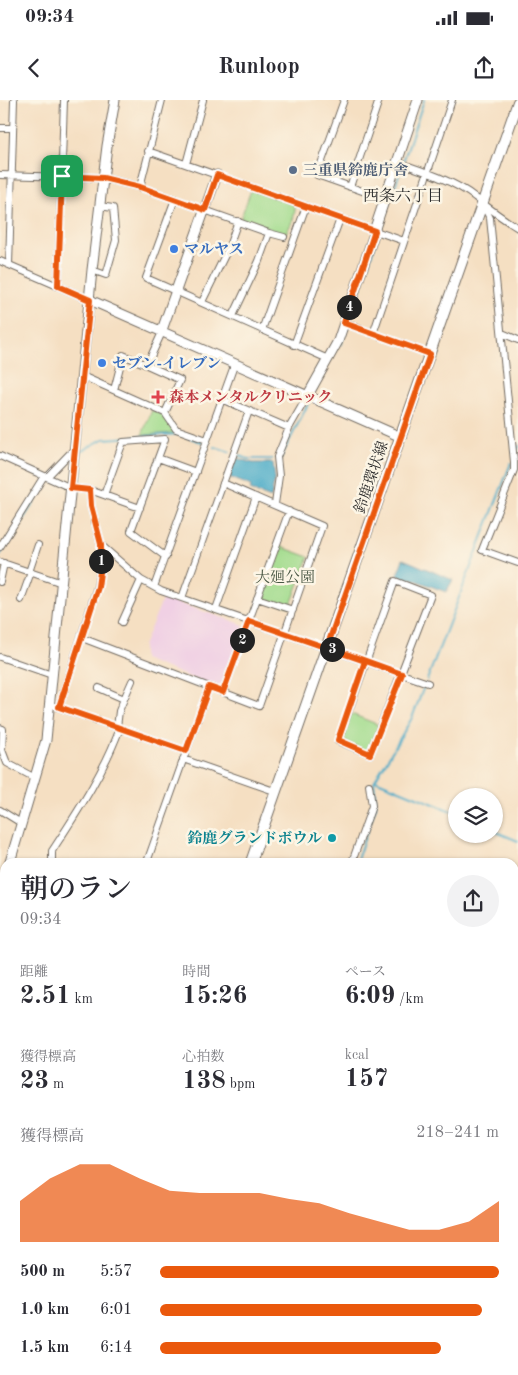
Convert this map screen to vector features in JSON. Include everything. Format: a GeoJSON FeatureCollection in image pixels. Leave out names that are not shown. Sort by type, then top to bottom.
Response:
{"type":"FeatureCollection","features":[{"type":"Feature","properties":{"kind":"main road","name":"鈴鹿環状線"},"geometry":{"type":"LineString","coordinates":[[252,858],[518,102]]}},
{"type":"Feature","properties":{"kind":"street"},"geometry":{"type":"LineString","coordinates":[[9,265],[14,100]]}},
{"type":"Feature","properties":{"kind":"street"},"geometry":{"type":"LineString","coordinates":[[58,286],[64,100]]}},
{"type":"Feature","properties":{"kind":"street"},"geometry":{"type":"LineString","coordinates":[[11,858],[46,740],[92,270],[115,100]]}},
{"type":"Feature","properties":{"kind":"street"},"geometry":{"type":"LineString","coordinates":[[140,187],[162,100]]}},
{"type":"Feature","properties":{"kind":"street"},"geometry":{"type":"LineString","coordinates":[[186,164],[203,100]]}},
{"type":"Feature","properties":{"kind":"street"},"geometry":{"type":"LineString","coordinates":[[344,100],[317,175],[385,200]]}},
{"type":"Feature","properties":{"kind":"street"},"geometry":{"type":"LineString","coordinates":[[350,187],[379,100]]}},
{"type":"Feature","properties":{"kind":"street"},"geometry":{"type":"LineString","coordinates":[[274,504],[279,476],[277,457],[289,428],[311,397],[328,359],[347,324],[377,232],[385,200],[401,163],[418,100]]}},
{"type":"Feature","properties":{"kind":"street"},"geometry":{"type":"LineString","coordinates":[[373,334],[452,100]]}},
{"type":"Feature","properties":{"kind":"street"},"geometry":{"type":"LineString","coordinates":[[0,128],[13,128]]}},
{"type":"Feature","properties":{"kind":"street"},"geometry":{"type":"LineString","coordinates":[[148,151],[404,242]]}},
{"type":"Feature","properties":{"kind":"street"},"geometry":{"type":"LineString","coordinates":[[401,163],[428,172],[476,198],[483,205],[518,228]]}},
{"type":"Feature","properties":{"kind":"street"},"geometry":{"type":"LineString","coordinates":[[0,175],[103,178],[140,187],[284,237]]}},
{"type":"Feature","properties":{"kind":"street"},"geometry":{"type":"LineString","coordinates":[[147,365],[162,330],[217,175]]}},
{"type":"Feature","properties":{"kind":"street"},"geometry":{"type":"LineString","coordinates":[[175,199],[146,278],[328,359]]}},
{"type":"Feature","properties":{"kind":"street"},"geometry":{"type":"LineString","coordinates":[[483,205],[490,218],[514,470],[482,550],[518,563]]}},
{"type":"Feature","properties":{"kind":"street"},"geometry":{"type":"LineString","coordinates":[[92,270],[106,275],[117,234],[114,208],[100,206]]}},
{"type":"Feature","properties":{"kind":"street"},"geometry":{"type":"LineString","coordinates":[[262,330],[306,206]]}},
{"type":"Feature","properties":{"kind":"street"},"geometry":{"type":"LineString","coordinates":[[294,344],[340,218]]}},
{"type":"Feature","properties":{"kind":"street"},"geometry":{"type":"LineString","coordinates":[[202,302],[228,249],[238,221]]}},
{"type":"Feature","properties":{"kind":"street"},"geometry":{"type":"LineString","coordinates":[[233,316],[270,233]]}},
{"type":"Feature","properties":{"kind":"street"},"geometry":{"type":"LineString","coordinates":[[0,261],[162,330],[400,437]]}},
{"type":"Feature","properties":{"kind":"street"},"geometry":{"type":"LineString","coordinates":[[347,324],[430,354]]}},
{"type":"Feature","properties":{"kind":"street"},"geometry":{"type":"LineString","coordinates":[[502,333],[518,340]]}},
{"type":"Feature","properties":{"kind":"street"},"geometry":{"type":"LineString","coordinates":[[114,390],[123,355],[147,365],[180,380],[165,413]]}},
{"type":"Feature","properties":{"kind":"street"},"geometry":{"type":"LineString","coordinates":[[154,587],[235,363]]}},
{"type":"Feature","properties":{"kind":"street"},"geometry":{"type":"LineString","coordinates":[[82,376],[165,413],[176,429],[208,440]]}},
{"type":"Feature","properties":{"kind":"street"},"geometry":{"type":"LineString","coordinates":[[222,399],[289,428]]}},
{"type":"Feature","properties":{"kind":"street"},"geometry":{"type":"LineString","coordinates":[[182,598],[249,411]]}},
{"type":"Feature","properties":{"kind":"street"},"geometry":{"type":"LineString","coordinates":[[104,495],[123,442],[165,439],[131,531],[166,557]]}},
{"type":"Feature","properties":{"kind":"street"},"geometry":{"type":"LineString","coordinates":[[0,547],[48,478],[75,448]]}},
{"type":"Feature","properties":{"kind":"street"},"geometry":{"type":"LineString","coordinates":[[0,456],[71,488],[90,490],[140,508]]}},
{"type":"Feature","properties":{"kind":"street"},"geometry":{"type":"LineString","coordinates":[[158,458],[196,472]]}},
{"type":"Feature","properties":{"kind":"street"},"geometry":{"type":"LineString","coordinates":[[82,638],[259,706],[322,526],[223,483]]}},
{"type":"Feature","properties":{"kind":"street"},"geometry":{"type":"LineString","coordinates":[[59,707],[98,587],[101,544],[91,506],[90,490]]}},
{"type":"Feature","properties":{"kind":"street"},"geometry":{"type":"LineString","coordinates":[[216,609],[256,497]]}},
{"type":"Feature","properties":{"kind":"street"},"geometry":{"type":"LineString","coordinates":[[223,692],[289,511]]}},
{"type":"Feature","properties":{"kind":"street"},"geometry":{"type":"LineString","coordinates":[[101,544],[141,580],[154,587],[425,682]]}},
{"type":"Feature","properties":{"kind":"street"},"geometry":{"type":"LineString","coordinates":[[21,600],[38,545]]}},
{"type":"Feature","properties":{"kind":"street"},"geometry":{"type":"LineString","coordinates":[[0,582],[2,563],[62,583]]}},
{"type":"Feature","properties":{"kind":"street"},"geometry":{"type":"LineString","coordinates":[[122,622],[141,580]]}},
{"type":"Feature","properties":{"kind":"street"},"geometry":{"type":"LineString","coordinates":[[395,581],[432,595],[370,754],[338,740],[365,661],[395,581]]}},
{"type":"Feature","properties":{"kind":"street"},"geometry":{"type":"LineString","coordinates":[[257,598],[293,610]]}},
{"type":"Feature","properties":{"kind":"street"},"geometry":{"type":"LineString","coordinates":[[0,657],[52,675]]}},
{"type":"Feature","properties":{"kind":"street"},"geometry":{"type":"LineString","coordinates":[[52,858],[52,851],[92,788],[111,752],[119,728],[119,710],[132,681]]}},
{"type":"Feature","properties":{"kind":"street"},"geometry":{"type":"LineString","coordinates":[[149,858],[209,687]]}},
{"type":"Feature","properties":{"kind":"street"},"geometry":{"type":"LineString","coordinates":[[100,688],[124,699]]}},
{"type":"Feature","properties":{"kind":"street"},"geometry":{"type":"LineString","coordinates":[[49,704],[186,751]]}},
{"type":"Feature","properties":{"kind":"street"},"geometry":{"type":"LineString","coordinates":[[0,728],[3,729],[2,750],[7,764],[35,778]]}},
{"type":"Feature","properties":{"kind":"street"},"geometry":{"type":"LineString","coordinates":[[183,759],[276,792]]}},
{"type":"Feature","properties":{"kind":"street"},"geometry":{"type":"LineString","coordinates":[[353,858],[372,806],[369,785]]}},
{"type":"Feature","properties":{"kind":"street"},"geometry":{"type":"LineString","coordinates":[[0,810],[21,823]]}},
{"type":"Feature","properties":{"kind":"shaded area"},"geometry":{"type":"Polygon","coordinates":[[[163,598],[242,624],[244,627],[222,688],[220,689],[143,659],[143,646],[163,598]]]}},
{"type":"Feature","properties":{"kind":"green space"},"geometry":{"type":"Polygon","coordinates":[[[251,190],[295,205],[293,220],[284,235],[240,220],[251,190]]]}},
{"type":"Feature","properties":{"kind":"green space"},"geometry":{"type":"Polygon","coordinates":[[[152,410],[165,416],[175,430],[174,433],[142,435],[152,410]]]}},
{"type":"Feature","properties":{"kind":"green space","name":"大廻公園"},"geometry":{"type":"Polygon","coordinates":[[[279,546],[309,557],[290,607],[262,598],[260,595],[279,546]]]}},
{"type":"Feature","properties":{"kind":"green space"},"geometry":{"type":"Polygon","coordinates":[[[349,713],[379,725],[367,751],[342,740],[341,737],[349,713]]]}},
{"type":"Feature","properties":{"kind":"water"},"geometry":{"type":"Polygon","coordinates":[[[236,458],[253,463],[273,463],[275,478],[271,498],[250,490],[251,486],[229,477],[236,458]]]}},
{"type":"Feature","properties":{"kind":"water"},"geometry":{"type":"Polygon","coordinates":[[[403,559],[453,580],[446,592],[410,578],[409,581],[397,575],[403,559]]]}},
{"type":"Feature","properties":{"kind":"waterway"},"geometry":{"type":"LineString","coordinates":[[403,162],[424,100]]}},
{"type":"Feature","properties":{"kind":"waterway"},"geometry":{"type":"LineString","coordinates":[[380,230],[402,166]]}},
{"type":"Feature","properties":{"kind":"waterway"},"geometry":{"type":"LineString","coordinates":[[349,323],[378,235]]}},
{"type":"Feature","properties":{"kind":"waterway"},"geometry":{"type":"LineString","coordinates":[[341,344],[347,327]]}},
{"type":"Feature","properties":{"kind":"waterway"},"geometry":{"type":"LineString","coordinates":[[280,459],[310,400]]}},
{"type":"Feature","properties":{"kind":"waterway"},"geometry":{"type":"LineString","coordinates":[[78,453],[103,439],[179,434],[202,442]]}},
{"type":"Feature","properties":{"kind":"waterway"},"geometry":{"type":"LineString","coordinates":[[516,451],[518,446]]}},
{"type":"Feature","properties":{"kind":"waterway"},"geometry":{"type":"LineString","coordinates":[[215,447],[230,452]]}},
{"type":"Feature","properties":{"kind":"waterway"},"geometry":{"type":"LineString","coordinates":[[236,454],[248,459],[272,459]]}},
{"type":"Feature","properties":{"kind":"waterway"},"geometry":{"type":"LineString","coordinates":[[427,680],[511,463]]}},
{"type":"Feature","properties":{"kind":"waterway"},"geometry":{"type":"LineString","coordinates":[[0,555],[49,479]]}},
{"type":"Feature","properties":{"kind":"waterway"},"geometry":{"type":"LineString","coordinates":[[357,858],[376,806],[374,782],[412,718],[425,684]]}},
{"type":"Feature","properties":{"kind":"waterway"},"geometry":{"type":"LineString","coordinates":[[375,780],[448,810]]}},
{"type":"Feature","properties":{"kind":"waterway"},"geometry":{"type":"LineString","coordinates":[[503,835],[518,841]]}},
{"type":"Feature","properties":{"kind":"place","name":"三重県鈴鹿庁舎"},"geometry":{"type":"Point","coordinates":[293,170]}},
{"type":"Feature","properties":{"kind":"place","name":"マルヤス"},"geometry":{"type":"Point","coordinates":[174,249]}},
{"type":"Feature","properties":{"kind":"place","name":"セブン-イレブン"},"geometry":{"type":"Point","coordinates":[102,363]}},
{"type":"Feature","properties":{"kind":"place","name":"森本メンタルクリニック"},"geometry":{"type":"Point","coordinates":[158,397]}},
{"type":"Feature","properties":{"kind":"place","name":"鈴鹿グランドボウル"},"geometry":{"type":"Point","coordinates":[332,838]}},
{"type":"Feature","properties":{"kind":"district","name":"西条六丁目"},"geometry":{"type":"Point","coordinates":[403,195]}},
{"type":"Feature","properties":{"kind":"route"},"geometry":{"type":"LineString","coordinates":[[217,175],[375,231],[344,323],[430,354],[327,647],[402,674],[370,754],[338,740],[365,661],[249,621],[223,692],[209,687],[186,751],[59,707],[98,587],[101,565],[101,544],[91,506],[90,490],[71,488],[90,300],[58,286],[62,176],[103,178],[140,187],[205,210],[217,175]]}}]}
